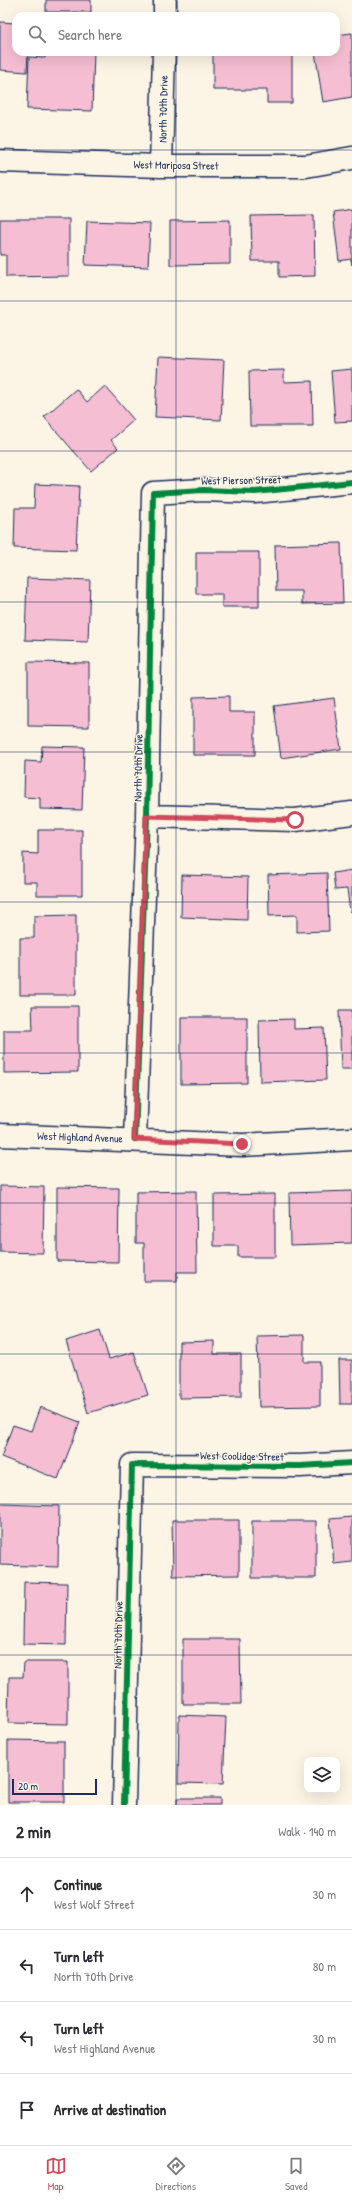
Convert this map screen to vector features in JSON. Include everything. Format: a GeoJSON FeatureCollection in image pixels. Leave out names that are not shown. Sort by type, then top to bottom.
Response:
{"type":"FeatureCollection","features":[{"type":"Feature","properties":{"kind":"street"},"geometry":{"type":"LineString","coordinates":[[165,0],[165,12]]}},
{"type":"Feature","properties":{"kind":"street","name":"North 70th Drive"},"geometry":{"type":"LineString","coordinates":[[162,166],[164,56]]}},
{"type":"Feature","properties":{"kind":"street","name":"West Mariposa Street"},"geometry":{"type":"LineString","coordinates":[[0,161],[162,166],[306,166],[352,158]]}},
{"type":"Feature","properties":{"kind":"street","name":"West Pierson Street"},"geometry":{"type":"LineString","coordinates":[[153,493],[204,490],[256,492],[352,482]]}},
{"type":"Feature","properties":{"kind":"street","name":"North 70th Drive"},"geometry":{"type":"LineString","coordinates":[[134,1139],[146,816],[153,493]]}},
{"type":"Feature","properties":{"kind":"street"},"geometry":{"type":"LineString","coordinates":[[146,816],[295,820],[352,813]]}},
{"type":"Feature","properties":{"kind":"street","name":"West Highland Avenue"},"geometry":{"type":"LineString","coordinates":[[0,1135],[242,1144],[352,1139]]}},
{"type":"Feature","properties":{"kind":"street","name":"West Coolidge Street"},"geometry":{"type":"LineString","coordinates":[[132,1465],[300,1466],[352,1463]]}},
{"type":"Feature","properties":{"kind":"street","name":"North 70th Drive"},"geometry":{"type":"LineString","coordinates":[[124,1805],[132,1465]]}},
{"type":"Feature","properties":{"kind":"building"},"geometry":{"type":"Polygon","coordinates":[[[46,0],[91,0],[91,12],[46,12],[46,0]]]}},
{"type":"Feature","properties":{"kind":"building"},"geometry":{"type":"Polygon","coordinates":[[[0,22],[12,23],[12,56],[28,56],[27,72],[0,70],[0,22]]]}},
{"type":"Feature","properties":{"kind":"building"},"geometry":{"type":"Polygon","coordinates":[[[352,33],[352,97],[323,102],[316,56],[340,56],[340,34],[352,33]]]}},
{"type":"Feature","properties":{"kind":"building"},"geometry":{"type":"Polygon","coordinates":[[[45,56],[94,56],[92,111],[27,109],[29,57],[45,58],[45,56]]]}},
{"type":"Feature","properties":{"kind":"building"},"geometry":{"type":"Polygon","coordinates":[[[213,56],[292,56],[292,103],[267,103],[267,90],[213,90],[213,56]]]}},
{"type":"Feature","properties":{"kind":"building"},"geometry":{"type":"Polygon","coordinates":[[[352,209],[352,265],[351,259],[339,261],[333,212],[352,209]]]}},
{"type":"Feature","properties":{"kind":"building"},"geometry":{"type":"Polygon","coordinates":[[[314,215],[315,276],[279,277],[279,261],[252,261],[251,216],[314,215]]]}},
{"type":"Feature","properties":{"kind":"building"},"geometry":{"type":"Polygon","coordinates":[[[0,219],[69,219],[69,276],[6,277],[6,255],[0,255],[0,219]]]}},
{"type":"Feature","properties":{"kind":"building"},"geometry":{"type":"Polygon","coordinates":[[[230,220],[230,264],[170,265],[170,221],[230,220]]]}},
{"type":"Feature","properties":{"kind":"building"},"geometry":{"type":"Polygon","coordinates":[[[87,221],[150,223],[148,267],[85,265],[87,221]]]}},
{"type":"Feature","properties":{"kind":"building"},"geometry":{"type":"Polygon","coordinates":[[[158,357],[224,360],[221,420],[155,417],[158,357]]]}},
{"type":"Feature","properties":{"kind":"building"},"geometry":{"type":"Polygon","coordinates":[[[352,369],[352,421],[335,422],[331,371],[352,369]]]}},
{"type":"Feature","properties":{"kind":"building"},"geometry":{"type":"Polygon","coordinates":[[[284,370],[284,382],[312,381],[313,426],[250,426],[249,371],[284,370]]]}},
{"type":"Feature","properties":{"kind":"building"},"geometry":{"type":"Polygon","coordinates":[[[105,386],[134,420],[111,440],[118,448],[91,471],[44,417],[76,389],[87,402],[105,386]]]}},
{"type":"Feature","properties":{"kind":"building"},"geometry":{"type":"Polygon","coordinates":[[[35,484],[79,486],[76,550],[14,548],[15,508],[34,508],[35,484]]]}},
{"type":"Feature","properties":{"kind":"building"},"geometry":{"type":"Polygon","coordinates":[[[341,543],[343,603],[302,604],[302,591],[276,591],[275,545],[341,543]]]}},
{"type":"Feature","properties":{"kind":"building"},"geometry":{"type":"Polygon","coordinates":[[[196,552],[259,552],[259,607],[222,607],[222,594],[196,594],[196,552]]]}},
{"type":"Feature","properties":{"kind":"building"},"geometry":{"type":"Polygon","coordinates":[[[27,578],[90,580],[88,642],[25,640],[27,578]]]}},
{"type":"Feature","properties":{"kind":"building"},"geometry":{"type":"Polygon","coordinates":[[[28,662],[89,663],[89,727],[28,726],[28,662]]]}},
{"type":"Feature","properties":{"kind":"building"},"geometry":{"type":"Polygon","coordinates":[[[229,696],[229,712],[255,712],[255,755],[193,755],[193,697],[229,696]]]}},
{"type":"Feature","properties":{"kind":"building"},"geometry":{"type":"Polygon","coordinates":[[[334,698],[341,749],[281,758],[274,706],[334,698]]]}},
{"type":"Feature","properties":{"kind":"building"},"geometry":{"type":"Polygon","coordinates":[[[42,746],[84,747],[82,810],[40,809],[40,798],[24,797],[25,761],[41,762],[42,746]]]}},
{"type":"Feature","properties":{"kind":"building"},"geometry":{"type":"Polygon","coordinates":[[[38,830],[82,830],[82,895],[37,895],[37,882],[23,882],[23,853],[38,854],[38,830]]]}},
{"type":"Feature","properties":{"kind":"building"},"geometry":{"type":"Polygon","coordinates":[[[352,870],[352,912],[350,912],[347,889],[335,890],[333,873],[352,870]]]}},
{"type":"Feature","properties":{"kind":"building"},"geometry":{"type":"Polygon","coordinates":[[[327,873],[329,931],[297,932],[297,915],[269,916],[268,875],[327,873]]]}},
{"type":"Feature","properties":{"kind":"building"},"geometry":{"type":"Polygon","coordinates":[[[182,875],[248,877],[247,920],[181,917],[182,875]]]}},
{"type":"Feature","properties":{"kind":"building"},"geometry":{"type":"Polygon","coordinates":[[[76,915],[76,995],[20,995],[20,938],[34,938],[34,916],[76,915]]]}},
{"type":"Feature","properties":{"kind":"building"},"geometry":{"type":"Polygon","coordinates":[[[32,1006],[78,1006],[78,1072],[4,1073],[4,1030],[33,1030],[32,1006]]]}},
{"type":"Feature","properties":{"kind":"building"},"geometry":{"type":"Polygon","coordinates":[[[339,1010],[352,1010],[352,1069],[341,1069],[339,1010]]]}},
{"type":"Feature","properties":{"kind":"building"},"geometry":{"type":"Polygon","coordinates":[[[181,1017],[247,1017],[247,1083],[181,1084],[181,1017]]]}},
{"type":"Feature","properties":{"kind":"building"},"geometry":{"type":"Polygon","coordinates":[[[294,1019],[294,1029],[324,1028],[326,1080],[260,1082],[259,1020],[294,1019]]]}},
{"type":"Feature","properties":{"kind":"building"},"geometry":{"type":"Polygon","coordinates":[[[0,1186],[44,1187],[43,1253],[0,1252],[0,1186]]]}},
{"type":"Feature","properties":{"kind":"building"},"geometry":{"type":"Polygon","coordinates":[[[57,1187],[119,1188],[118,1262],[57,1261],[57,1187]]]}},
{"type":"Feature","properties":{"kind":"building"},"geometry":{"type":"Polygon","coordinates":[[[196,1191],[197,1272],[177,1272],[177,1281],[144,1281],[144,1243],[136,1243],[136,1192],[196,1191]]]}},
{"type":"Feature","properties":{"kind":"building"},"geometry":{"type":"Polygon","coordinates":[[[352,1191],[352,1243],[290,1245],[289,1193],[352,1191]]]}},
{"type":"Feature","properties":{"kind":"building"},"geometry":{"type":"Polygon","coordinates":[[[275,1194],[275,1257],[238,1257],[238,1246],[214,1246],[214,1195],[275,1194]]]}},
{"type":"Feature","properties":{"kind":"building"},"geometry":{"type":"Polygon","coordinates":[[[100,1330],[109,1359],[134,1352],[148,1395],[88,1413],[66,1341],[100,1330]]]}},
{"type":"Feature","properties":{"kind":"building"},"geometry":{"type":"Polygon","coordinates":[[[304,1335],[304,1362],[320,1362],[320,1406],[259,1407],[257,1336],[304,1335]]]}},
{"type":"Feature","properties":{"kind":"building"},"geometry":{"type":"Polygon","coordinates":[[[214,1341],[214,1354],[241,1354],[241,1397],[179,1398],[179,1342],[214,1341]]]}},
{"type":"Feature","properties":{"kind":"building"},"geometry":{"type":"Polygon","coordinates":[[[339,1360],[352,1360],[352,1404],[340,1404],[339,1360]]]}},
{"type":"Feature","properties":{"kind":"building"},"geometry":{"type":"Polygon","coordinates":[[[40,1407],[80,1422],[58,1479],[1,1457],[13,1425],[31,1431],[40,1407]]]}},
{"type":"Feature","properties":{"kind":"building"},"geometry":{"type":"Polygon","coordinates":[[[0,1504],[59,1506],[58,1567],[0,1565],[0,1504]]]}},
{"type":"Feature","properties":{"kind":"building"},"geometry":{"type":"Polygon","coordinates":[[[352,1517],[352,1562],[334,1564],[330,1519],[352,1517]]]}},
{"type":"Feature","properties":{"kind":"building"},"geometry":{"type":"Polygon","coordinates":[[[172,1520],[239,1520],[239,1575],[173,1576],[172,1520]]]}},
{"type":"Feature","properties":{"kind":"building"},"geometry":{"type":"Polygon","coordinates":[[[252,1521],[316,1521],[316,1578],[252,1578],[252,1521]]]}},
{"type":"Feature","properties":{"kind":"building"},"geometry":{"type":"Polygon","coordinates":[[[24,1582],[67,1583],[66,1645],[23,1644],[24,1582]]]}},
{"type":"Feature","properties":{"kind":"building"},"geometry":{"type":"Polygon","coordinates":[[[183,1639],[240,1639],[241,1704],[183,1704],[183,1639]]]}},
{"type":"Feature","properties":{"kind":"building"},"geometry":{"type":"Polygon","coordinates":[[[24,1662],[68,1662],[68,1724],[8,1723],[9,1677],[23,1677],[24,1662]]]}},
{"type":"Feature","properties":{"kind":"building"},"geometry":{"type":"Polygon","coordinates":[[[179,1715],[226,1717],[223,1784],[178,1783],[179,1715]]]}},
{"type":"Feature","properties":{"kind":"building"},"geometry":{"type":"Polygon","coordinates":[[[8,1740],[64,1741],[64,1802],[8,1802],[8,1740]]]}},
{"type":"Feature","properties":{"kind":"building"},"geometry":{"type":"Polygon","coordinates":[[[177,1798],[220,1798],[220,1805],[177,1805],[177,1798]]]}},
{"type":"Feature","properties":{"kind":"cycle path"},"geometry":{"type":"LineString","coordinates":[[135,1139],[147,816],[153,493],[203,490],[255,492],[352,482]]}},
{"type":"Feature","properties":{"kind":"cycle path"},"geometry":{"type":"LineString","coordinates":[[124,1805],[132,1465],[300,1466],[352,1463]]}},
{"type":"Feature","properties":{"kind":"route"},"geometry":{"type":"LineString","coordinates":[[242,1144],[134,1139],[146,816],[295,820]]}}]}
